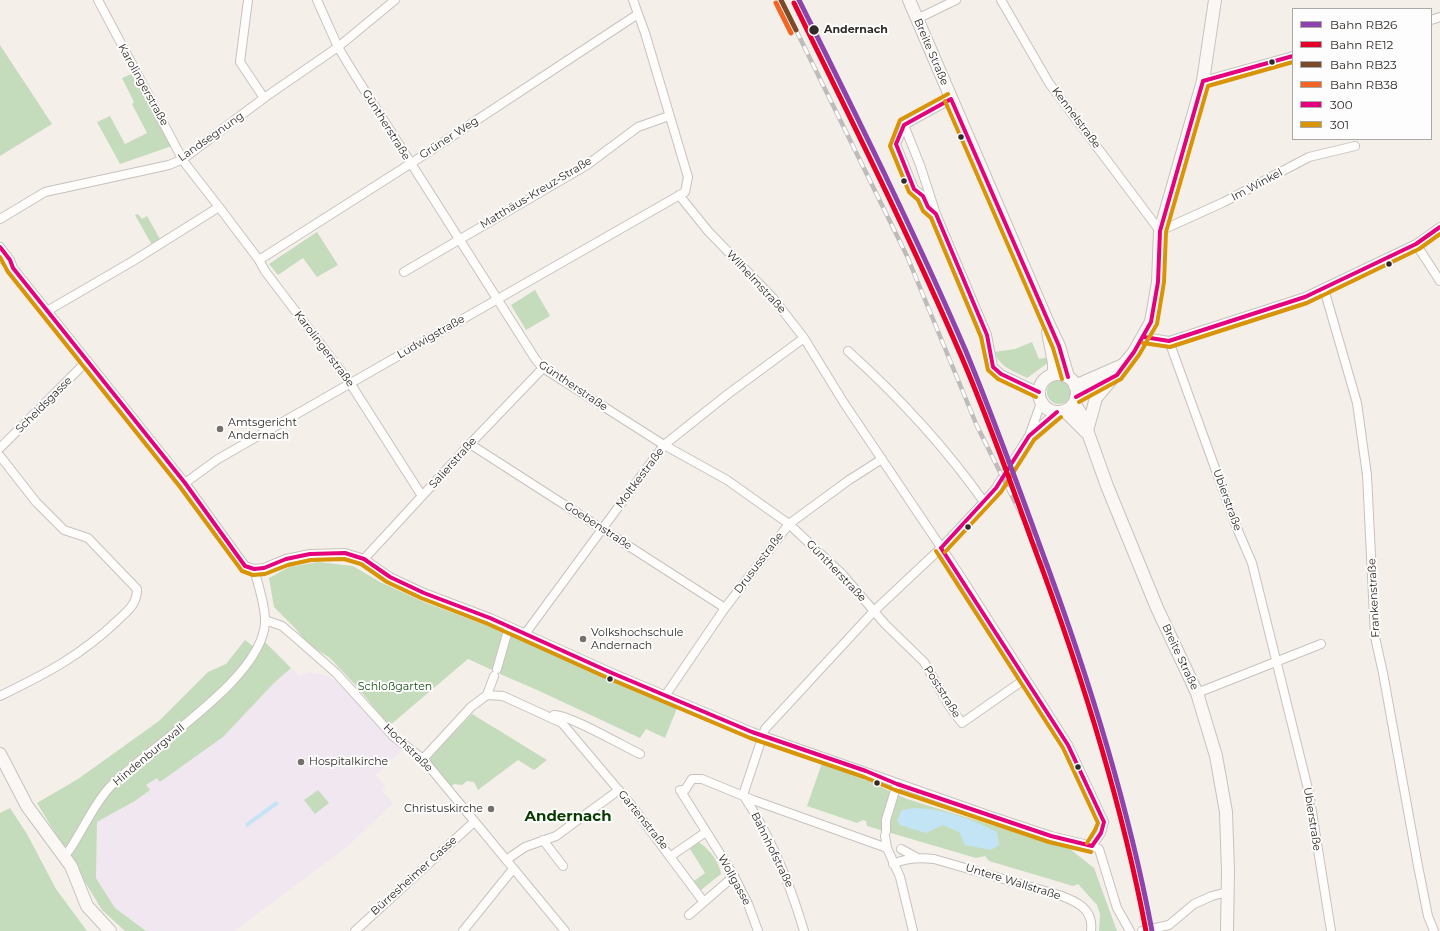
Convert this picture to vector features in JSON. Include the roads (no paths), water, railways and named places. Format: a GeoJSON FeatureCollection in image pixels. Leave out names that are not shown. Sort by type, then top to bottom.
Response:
{"type":"FeatureCollection","features":[{"type":"Feature","properties":{"kind":"street","name":"Karolingerstraße"},"geometry":{"type":"LineString","coordinates":[[98,0],[183,159],[259,260],[265,271],[350,383],[422,496]]}},
{"type":"Feature","properties":{"kind":"street"},"geometry":{"type":"LineString","coordinates":[[248,0],[240,62],[264,98]]}},
{"type":"Feature","properties":{"kind":"street","name":"Güntherstraße"},"geometry":{"type":"LineString","coordinates":[[317,0],[338,47],[410,164],[460,239],[536,360],[543,368],[664,445],[727,480],[789,524],[843,576],[885,624]]}},
{"type":"Feature","properties":{"kind":"street","name":"Landsegnung"},"geometry":{"type":"LineString","coordinates":[[0,219],[45,192],[169,165],[183,159],[264,98],[338,47],[395,0]]}},
{"type":"Feature","properties":{"kind":"street"},"geometry":{"type":"LineString","coordinates":[[632,0],[645,33],[688,177],[685,192],[679,195]]}},
{"type":"Feature","properties":{"kind":"street","name":"Breite Straße"},"geometry":{"type":"LineString","coordinates":[[909,0],[1059,346],[1087,432],[1151,595],[1197,693],[1216,756],[1226,812],[1228,892],[1227,931]]}},
{"type":"Feature","properties":{"kind":"street"},"geometry":{"type":"LineString","coordinates":[[916,19],[956,0]]}},
{"type":"Feature","properties":{"kind":"street","name":"Kennelstraße"},"geometry":{"type":"LineString","coordinates":[[1000,0],[1049,83],[1160,231]]}},
{"type":"Feature","properties":{"kind":"street"},"geometry":{"type":"LineString","coordinates":[[1087,432],[1096,398],[1116,375],[1144,337],[1151,322],[1156,303],[1160,231],[1203,81],[1215,0]]}},
{"type":"Feature","properties":{"kind":"street","name":"Grüner Weg"},"geometry":{"type":"LineString","coordinates":[[259,260],[410,164],[638,14]]}},
{"type":"Feature","properties":{"kind":"street"},"geometry":{"type":"LineString","coordinates":[[1203,81],[1292,56]]}},
{"type":"Feature","properties":{"kind":"street"},"geometry":{"type":"LineString","coordinates":[[936,214],[928,207],[923,196],[914,188],[896,144],[904,126],[951,99]]}},
{"type":"Feature","properties":{"kind":"street","name":"Matthäus-Kreuz-Straße"},"geometry":{"type":"LineString","coordinates":[[404,272],[587,165],[638,128],[669,116]]}},
{"type":"Feature","properties":{"kind":"street"},"geometry":{"type":"LineString","coordinates":[[904,126],[920,165],[936,214],[987,335],[993,367],[1001,374],[1040,398],[1051,411],[1061,412]]}},
{"type":"Feature","properties":{"kind":"street","name":"Im Winkel"},"geometry":{"type":"LineString","coordinates":[[1160,231],[1224,202],[1310,157],[1355,146]]}},
{"type":"Feature","properties":{"kind":"street","name":"Ludwigstraße"},"geometry":{"type":"LineString","coordinates":[[185,483],[218,459],[679,195]]}},
{"type":"Feature","properties":{"kind":"street","name":"Wilhelmstraße"},"geometry":{"type":"LineString","coordinates":[[679,195],[708,231],[773,298],[804,338],[882,459],[957,571],[1068,745],[1104,822],[1101,833],[1092,846]]}},
{"type":"Feature","properties":{"kind":"street"},"geometry":{"type":"LineString","coordinates":[[47,311],[127,265],[219,206]]}},
{"type":"Feature","properties":{"kind":"street"},"geometry":{"type":"LineString","coordinates":[[1144,337],[1169,341],[1305,298],[1416,244],[1440,227]]}},
{"type":"Feature","properties":{"kind":"street"},"geometry":{"type":"LineString","coordinates":[[1416,244],[1440,281]]}},
{"type":"Feature","properties":{"kind":"street"},"geometry":{"type":"LineString","coordinates":[[0,247],[10,260],[13,268]]}},
{"type":"Feature","properties":{"kind":"street"},"geometry":{"type":"LineString","coordinates":[[0,257],[13,268],[185,483],[245,566],[254,569],[264,568],[286,560],[310,554],[346,553],[364,559],[390,576],[418,589],[510,627],[665,696],[763,736],[861,769],[897,784],[1052,836],[1092,846],[1099,849],[1117,908],[1122,920],[1131,931]]}},
{"type":"Feature","properties":{"kind":"street","name":"Frankenstraße"},"geometry":{"type":"LineString","coordinates":[[1324,289],[1357,402],[1367,475],[1375,636],[1418,866],[1428,916],[1434,931]]}},
{"type":"Feature","properties":{"kind":"street","name":"Breite Straße"},"geometry":{"type":"LineString","coordinates":[[1048,323],[1048,338],[1054,363],[1054,374]]}},
{"type":"Feature","properties":{"kind":"street","name":"Moltkestraße"},"geometry":{"type":"LineString","coordinates":[[525,634],[664,445],[728,394],[804,338]]}},
{"type":"Feature","properties":{"kind":"street","name":"Ubierstraße"},"geometry":{"type":"LineString","coordinates":[[1169,341],[1236,526],[1252,563],[1308,793],[1330,931]]}},
{"type":"Feature","properties":{"kind":"street"},"geometry":{"type":"LineString","coordinates":[[848,351],[905,405],[945,449],[984,502]]}},
{"type":"Feature","properties":{"kind":"street","name":"Scheidsgasse"},"geometry":{"type":"LineString","coordinates":[[0,448],[87,362]]}},
{"type":"Feature","properties":{"kind":"street"},"geometry":{"type":"LineString","coordinates":[[1028,436],[1061,412],[1073,391],[1124,364]]}},
{"type":"Feature","properties":{"kind":"street","name":"Salierstraße"},"geometry":{"type":"LineString","coordinates":[[364,559],[470,444],[543,368]]}},
{"type":"Feature","properties":{"kind":"street"},"geometry":{"type":"LineString","coordinates":[[887,848],[870,840],[778,809],[742,795],[765,729],[874,611],[941,548],[996,488],[1028,436],[1040,398],[1043,381],[1054,374],[1061,374],[1073,391]]}},
{"type":"Feature","properties":{"kind":"street"},"geometry":{"type":"LineString","coordinates":[[1073,391],[1116,375]]}},
{"type":"Feature","properties":{"kind":"street","name":"Breite Straße"},"geometry":{"type":"LineString","coordinates":[[1061,412],[1087,432]]}},
{"type":"Feature","properties":{"kind":"street","name":"Goebenstraße"},"geometry":{"type":"LineString","coordinates":[[470,444],[725,608]]}},
{"type":"Feature","properties":{"kind":"street"},"geometry":{"type":"LineString","coordinates":[[0,456],[36,502],[64,530],[88,538],[137,589],[137,596],[134,604],[106,631],[75,656],[44,674],[0,696]]}},
{"type":"Feature","properties":{"kind":"street","name":"Drususstraße"},"geometry":{"type":"LineString","coordinates":[[665,696],[725,608],[789,524],[882,459]]}},
{"type":"Feature","properties":{"kind":"street"},"geometry":{"type":"LineString","coordinates":[[254,569],[265,620]]}},
{"type":"Feature","properties":{"kind":"street","name":"Hindenburgwall"},"geometry":{"type":"LineString","coordinates":[[64,856],[70,851],[87,820],[109,788],[222,692],[250,659],[263,635],[265,620]]}},
{"type":"Feature","properties":{"kind":"street","name":"Hochstraße"},"geometry":{"type":"LineString","coordinates":[[265,620],[282,626],[336,673],[393,736],[423,759],[561,930]]}},
{"type":"Feature","properties":{"kind":"street","name":"Poststraße"},"geometry":{"type":"LineString","coordinates":[[885,624],[924,662],[950,707],[962,723],[1025,679]]}},
{"type":"Feature","properties":{"kind":"street"},"geometry":{"type":"LineString","coordinates":[[423,759],[471,707],[487,695],[510,627]]}},
{"type":"Feature","properties":{"kind":"street"},"geometry":{"type":"LineString","coordinates":[[1197,693],[1321,644]]}},
{"type":"Feature","properties":{"kind":"street"},"geometry":{"type":"LineString","coordinates":[[487,695],[503,696],[549,716],[558,715],[640,754]]}},
{"type":"Feature","properties":{"kind":"street","name":"Gartenstraße"},"geometry":{"type":"LineString","coordinates":[[549,716],[562,722],[576,744],[619,790],[704,901]]}},
{"type":"Feature","properties":{"kind":"street"},"geometry":{"type":"LineString","coordinates":[[0,754],[27,806],[70,866],[88,906],[110,931]]}},
{"type":"Feature","properties":{"kind":"street","name":"Wollgasse"},"geometry":{"type":"LineString","coordinates":[[742,795],[702,779],[692,779],[685,790],[680,790],[734,876],[748,904],[758,931]]}},
{"type":"Feature","properties":{"kind":"street"},"geometry":{"type":"LineString","coordinates":[[897,784],[886,820],[887,848],[900,877],[913,931]]}},
{"type":"Feature","properties":{"kind":"street"},"geometry":{"type":"LineString","coordinates":[[506,860],[525,848],[556,836],[619,790]]}},
{"type":"Feature","properties":{"kind":"street","name":"Bahnhofstraße"},"geometry":{"type":"LineString","coordinates":[[742,795],[755,813],[791,890],[804,931]]}},
{"type":"Feature","properties":{"kind":"street","name":"Bürresheimer Gasse"},"geometry":{"type":"LineString","coordinates":[[356,931],[474,822]]}},
{"type":"Feature","properties":{"kind":"street"},"geometry":{"type":"LineString","coordinates":[[671,856],[706,832]]}},
{"type":"Feature","properties":{"kind":"street"},"geometry":{"type":"LineString","coordinates":[[543,840],[563,866]]}},
{"type":"Feature","properties":{"kind":"street","name":"Untere Wallstraße"},"geometry":{"type":"LineString","coordinates":[[901,850],[916,857]]}},
{"type":"Feature","properties":{"kind":"street","name":"Untere Wallstraße"},"geometry":{"type":"LineString","coordinates":[[893,864],[903,859],[916,857],[940,860],[1077,901],[1090,918],[1091,931]]}},
{"type":"Feature","properties":{"kind":"street"},"geometry":{"type":"LineString","coordinates":[[463,931],[513,869]]}},
{"type":"Feature","properties":{"kind":"street"},"geometry":{"type":"LineString","coordinates":[[689,915],[734,876]]}},
{"type":"Feature","properties":{"kind":"street"},"geometry":{"type":"LineString","coordinates":[[1142,931],[1169,925],[1194,904],[1212,896],[1228,892]]}},
{"type":"Feature","properties":{"kind":"water"},"geometry":{"type":"Polygon","coordinates":[[[276,801],[279,804],[247,827],[245,824],[276,801]]]}},
{"type":"Feature","properties":{"kind":"water"},"geometry":{"type":"Polygon","coordinates":[[[915,808],[936,810],[977,823],[997,832],[999,845],[991,850],[965,845],[959,832],[943,825],[926,833],[900,825],[897,820],[902,810],[915,808]]]}},
{"type":"Feature","properties":{"kind":"railway"},"geometry":{"type":"LineString","coordinates":[[796,30],[907,256],[977,426],[1040,552],[1062,607]]}},
{"type":"Feature","properties":{"kind":"rail line","name":"RB23"},"geometry":{"type":"LineString","coordinates":[[781,0],[796,30]]}},
{"type":"Feature","properties":{"kind":"rail line","name":"RB26"},"geometry":{"type":"LineString","coordinates":[[799,0],[926,261],[965,349],[1004,447],[1090,688],[1131,833],[1152,931]]}},
{"type":"Feature","properties":{"kind":"rail line","name":"RB38"},"geometry":{"type":"LineString","coordinates":[[776,3],[791,33]]}},
{"type":"Feature","properties":{"kind":"rail line","name":"RE12"},"geometry":{"type":"LineString","coordinates":[[794,3],[920,263],[989,424],[1084,689],[1125,833],[1146,931]]}},
{"type":"Feature","properties":{"kind":"place","name":"Andernach"},"geometry":{"type":"Point","coordinates":[814,30]}},
{"type":"Feature","properties":{"kind":"place","name":"Amtsgericht Andernach"},"geometry":{"type":"Point","coordinates":[220,429]}},
{"type":"Feature","properties":{"kind":"place","name":"Volkshochschule Andernach"},"geometry":{"type":"Point","coordinates":[583,639]}},
{"type":"Feature","properties":{"kind":"place","name":"Hospitalkirche"},"geometry":{"type":"Point","coordinates":[301,762]}},
{"type":"Feature","properties":{"kind":"place","name":"Christuskirche"},"geometry":{"type":"Point","coordinates":[491,809]}},
{"type":"Feature","properties":{"kind":"district","name":"Andernach"},"geometry":{"type":"Point","coordinates":[568,817]}},
{"type":"Feature","properties":{"kind":"park label","name":"Schloßgarten"},"geometry":{"type":"Point","coordinates":[395,687]}}]}
